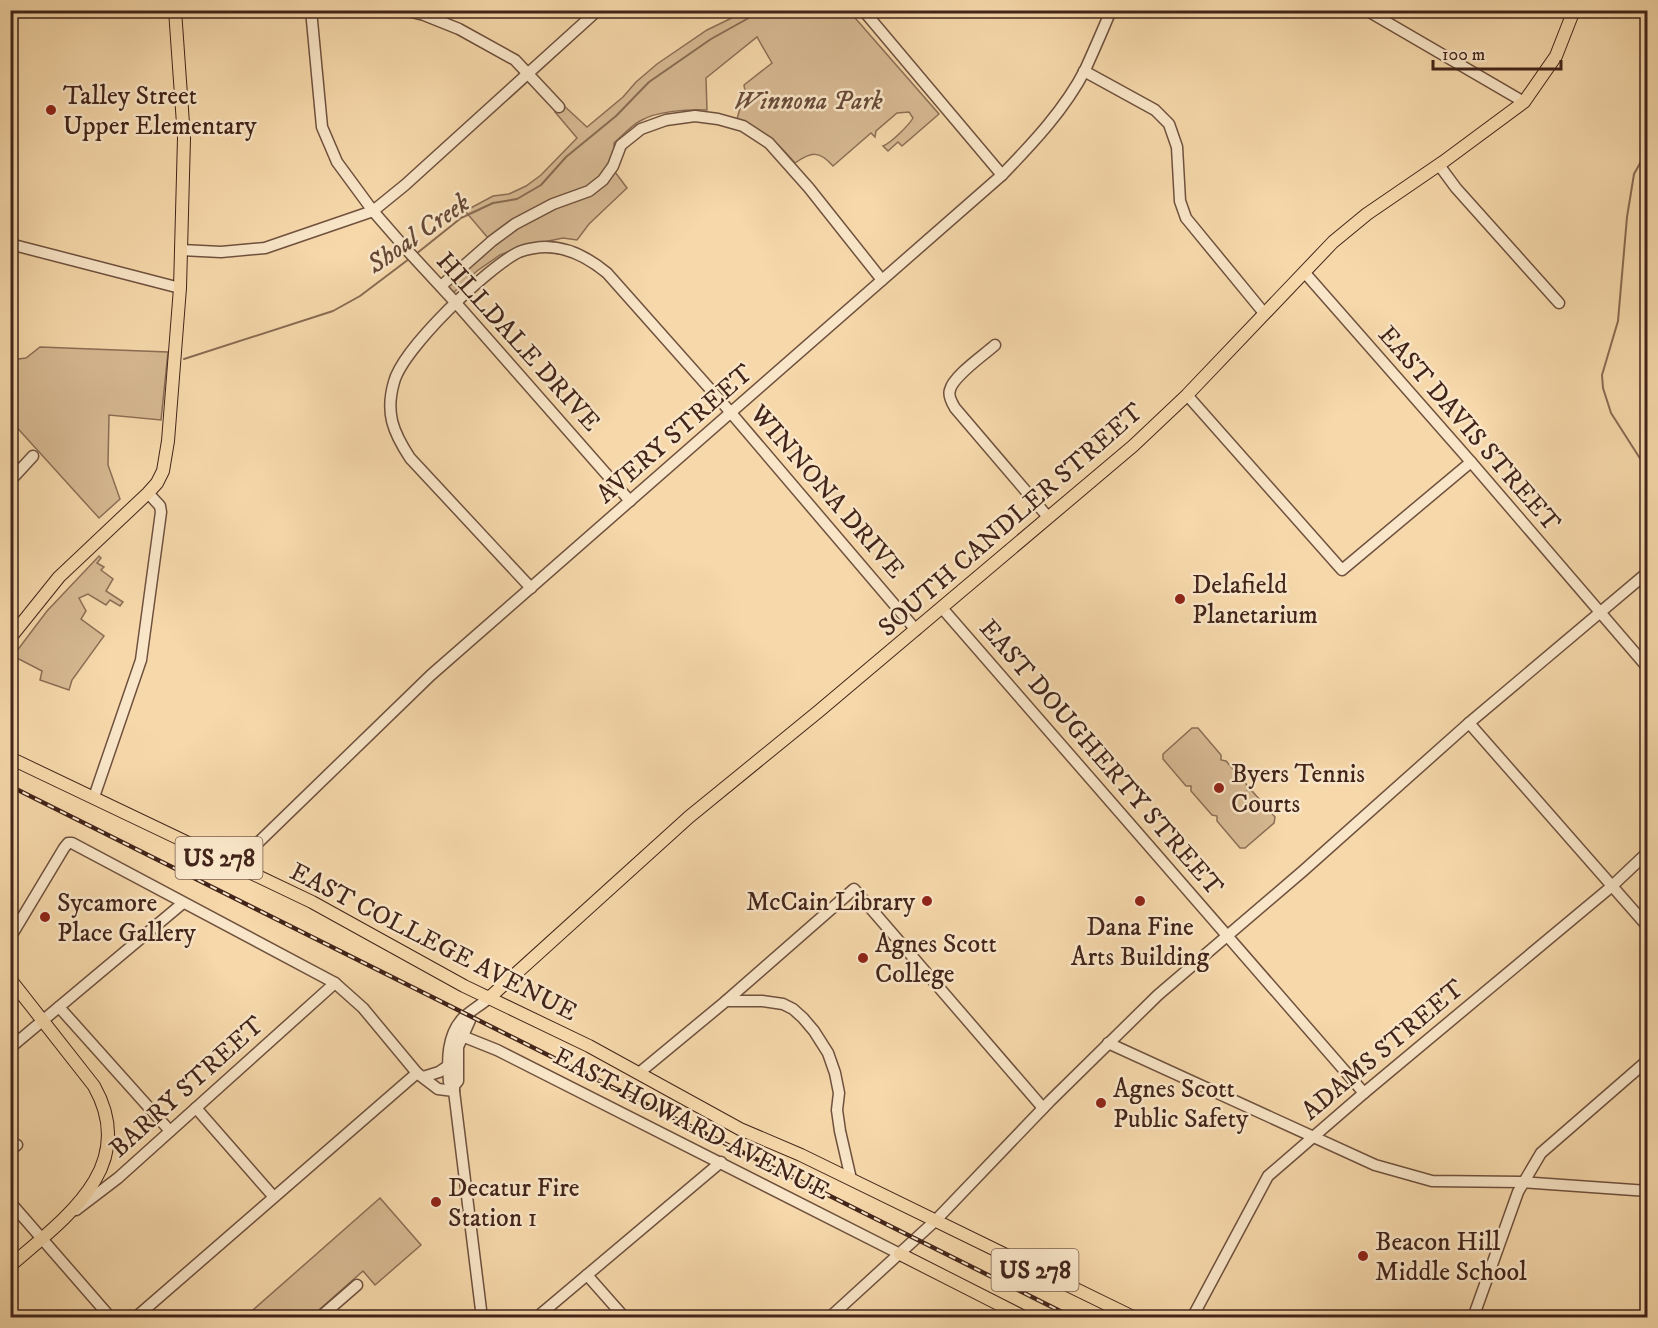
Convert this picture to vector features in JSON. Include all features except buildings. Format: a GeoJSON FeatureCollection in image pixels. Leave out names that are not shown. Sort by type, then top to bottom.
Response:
{"type":"FeatureCollection","features":[{"type":"Feature","properties":{"kind":"main road"},"geometry":{"type":"LineString","coordinates":[[10,638],[59,577],[148,493],[157,483],[163,471],[168,441],[181,250],[183,138],[175,10]]}},
{"type":"Feature","properties":{"kind":"main road","name":"SOUTH CANDLER STREET"},"geometry":{"type":"LineString","coordinates":[[489,998],[689,817],[916,630],[1133,446],[1187,395],[1333,243],[1367,214],[1439,165],[1524,102],[1556,56],[1574,10]]}},
{"type":"Feature","properties":{"kind":"main road","name":"EAST COLLEGE AVENUE"},"geometry":{"type":"LineString","coordinates":[[10,758],[312,902],[489,998],[589,1046],[672,1090],[749,1124],[801,1155],[936,1221]]}},
{"type":"Feature","properties":{"kind":"main road"},"geometry":{"type":"LineString","coordinates":[[10,979],[94,1086],[106,1113],[107,1129],[105,1154],[98,1177],[87,1194],[64,1219],[10,1266]]}},
{"type":"Feature","properties":{"kind":"main road","name":"US 278"},"geometry":{"type":"LineString","coordinates":[[936,1221],[1135,1317]]}},
{"type":"Feature","properties":{"kind":"main road"},"geometry":{"type":"LineString","coordinates":[[900,1254],[1026,1317]]}},
{"type":"Feature","properties":{"kind":"street"},"geometry":{"type":"LineString","coordinates":[[182,10],[189,10]]}},
{"type":"Feature","properties":{"kind":"street","name":"HILLDALE DRIVE"},"geometry":{"type":"LineString","coordinates":[[311,10],[322,127],[337,162],[373,211],[630,501]]}},
{"type":"Feature","properties":{"kind":"street"},"geometry":{"type":"LineString","coordinates":[[404,10],[424,15],[459,29],[515,60],[559,107]]}},
{"type":"Feature","properties":{"kind":"street"},"geometry":{"type":"LineString","coordinates":[[181,250],[221,252],[265,248],[373,211],[528,75],[598,10]]}},
{"type":"Feature","properties":{"kind":"street"},"geometry":{"type":"LineString","coordinates":[[863,10],[1002,175]]}},
{"type":"Feature","properties":{"kind":"street","name":"AVERY STREET"},"geometry":{"type":"LineString","coordinates":[[234,866],[431,675],[1002,175],[1038,138],[1084,72],[1111,10]]}},
{"type":"Feature","properties":{"kind":"street"},"geometry":{"type":"LineString","coordinates":[[1370,11],[1524,102]]}},
{"type":"Feature","properties":{"kind":"street"},"geometry":{"type":"LineString","coordinates":[[1084,72],[1155,110],[1170,124],[1177,147],[1180,201],[1186,218],[1264,313]]}},
{"type":"Feature","properties":{"kind":"street"},"geometry":{"type":"LineString","coordinates":[[441,286],[515,224],[553,204],[589,191],[603,180],[613,166],[621,145],[642,129],[666,120],[695,116],[718,118],[743,126],[769,143],[809,188],[882,280]]}},
{"type":"Feature","properties":{"kind":"street"},"geometry":{"type":"LineString","coordinates":[[1439,165],[1456,188],[1559,303]]}},
{"type":"Feature","properties":{"kind":"street"},"geometry":{"type":"LineString","coordinates":[[10,244],[180,288]]}},
{"type":"Feature","properties":{"kind":"street","name":"WINNONA DRIVE"},"geometry":{"type":"LineString","coordinates":[[531,588],[410,458],[396,436],[390,407],[394,380],[406,357],[456,303],[487,274],[520,252],[546,247],[567,250],[589,258],[608,273],[916,630]]}},
{"type":"Feature","properties":{"kind":"street","name":"EAST DAVIS STREET"},"geometry":{"type":"LineString","coordinates":[[1305,273],[1647,668]]}},
{"type":"Feature","properties":{"kind":"street"},"geometry":{"type":"LineString","coordinates":[[995,345],[956,379],[949,390],[951,400],[955,408],[1048,517]]}},
{"type":"Feature","properties":{"kind":"street"},"geometry":{"type":"LineString","coordinates":[[1187,395],[1342,570],[1471,462]]}},
{"type":"Feature","properties":{"kind":"street"},"geometry":{"type":"LineString","coordinates":[[10,481],[33,456]]}},
{"type":"Feature","properties":{"kind":"street"},"geometry":{"type":"LineString","coordinates":[[94,797],[132,689],[143,648],[161,512],[160,506],[148,493]]}},
{"type":"Feature","properties":{"kind":"street"},"geometry":{"type":"LineString","coordinates":[[829,1317],[936,1221],[1043,1108],[1158,995],[1228,936],[1468,723],[1647,572]]}},
{"type":"Feature","properties":{"kind":"street","name":"EAST DOUGHERTY STREET"},"geometry":{"type":"LineString","coordinates":[[942,608],[1364,1093]]}},
{"type":"Feature","properties":{"kind":"street"},"geometry":{"type":"LineString","coordinates":[[1468,723],[1647,927]]}},
{"type":"Feature","properties":{"kind":"street"},"geometry":{"type":"LineString","coordinates":[[10,938],[68,843],[335,983],[363,1008],[420,1075],[438,1089],[454,1088]]}},
{"type":"Feature","properties":{"kind":"street","name":"ADAMS STREET"},"geometry":{"type":"LineString","coordinates":[[1192,1317],[1268,1176],[1611,887],[1647,852]]}},
{"type":"Feature","properties":{"kind":"street"},"geometry":{"type":"LineString","coordinates":[[639,1073],[726,1001],[854,889],[1043,1108]]}},
{"type":"Feature","properties":{"kind":"street"},"geometry":{"type":"LineString","coordinates":[[10,1048],[183,903]]}},
{"type":"Feature","properties":{"kind":"street","name":"BARRY STREET"},"geometry":{"type":"LineString","coordinates":[[64,1219],[118,1178],[335,983]]}},
{"type":"Feature","properties":{"kind":"street","name":"SOUTH CANDLER STREET"},"geometry":{"type":"LineString","coordinates":[[448,1066],[449,1046],[455,1030],[465,1017],[489,998]]}},
{"type":"Feature","properties":{"kind":"street"},"geometry":{"type":"LineString","coordinates":[[726,1001],[753,1000],[783,1004],[793,1009],[814,1031],[828,1053],[836,1073],[839,1093],[837,1110],[851,1179]]}},
{"type":"Feature","properties":{"kind":"street"},"geometry":{"type":"LineString","coordinates":[[59,1007],[170,1131]]}},
{"type":"Feature","properties":{"kind":"street"},"geometry":{"type":"LineString","coordinates":[[454,1088],[458,1080],[458,1047],[470,1020],[469,1015]]}},
{"type":"Feature","properties":{"kind":"street","name":"EAST HOWARD AVENUE"},"geometry":{"type":"LineString","coordinates":[[462,1036],[497,1050],[900,1254]]}},
{"type":"Feature","properties":{"kind":"street"},"geometry":{"type":"LineString","coordinates":[[1108,1043],[1375,1165],[1432,1181],[1522,1182],[1647,1191]]}},
{"type":"Feature","properties":{"kind":"street"},"geometry":{"type":"LineString","coordinates":[[1473,1317],[1522,1182],[1541,1153],[1647,1060]]}},
{"type":"Feature","properties":{"kind":"street"},"geometry":{"type":"LineString","coordinates":[[135,1317],[273,1196],[420,1075],[439,1072],[448,1066]]}},
{"type":"Feature","properties":{"kind":"street"},"geometry":{"type":"LineString","coordinates":[[448,1066],[449,1082],[454,1088],[482,1317]]}},
{"type":"Feature","properties":{"kind":"street"},"geometry":{"type":"LineString","coordinates":[[196,1108],[273,1196]]}},
{"type":"Feature","properties":{"kind":"street"},"geometry":{"type":"LineString","coordinates":[[536,1317],[721,1162]]}},
{"type":"Feature","properties":{"kind":"street"},"geometry":{"type":"LineString","coordinates":[[10,1202],[111,1317]]}},
{"type":"Feature","properties":{"kind":"street"},"geometry":{"type":"LineString","coordinates":[[587,1275],[625,1317]]}},
{"type":"Feature","properties":{"kind":"street"},"geometry":{"type":"LineString","coordinates":[[319,1317],[357,1285]]}},
{"type":"Feature","properties":{"kind":"green space","name":"Winnona Park"},"geometry":{"type":"Polygon","coordinates":[[[746,11],[849,11],[939,114],[902,146],[898,142],[888,151],[883,146],[895,138],[911,121],[913,118],[909,112],[897,113],[876,131],[875,137],[871,133],[833,166],[823,157],[815,154],[795,163],[769,137],[737,119],[745,91],[744,85],[772,63],[757,37],[706,78],[707,110],[673,111],[655,115],[640,121],[614,143],[615,172],[627,188],[589,224],[577,240],[563,238],[520,247],[500,255],[477,271],[453,293],[442,281],[488,238],[465,211],[493,196],[509,194],[526,186],[541,175],[577,138],[555,112],[562,104],[587,127],[657,64],[707,30],[746,11]]]}},
{"type":"Feature","properties":{"kind":"green space"},"geometry":{"type":"Polygon","coordinates":[[[40,347],[168,352],[161,420],[109,415],[108,465],[120,499],[99,518],[11,421],[11,360],[26,358],[40,347]]]}},
{"type":"Feature","properties":{"kind":"green space"},"geometry":{"type":"Polygon","coordinates":[[[99,556],[101,558],[97,563],[104,567],[101,570],[113,579],[106,591],[123,602],[120,606],[110,600],[106,605],[88,594],[79,598],[86,611],[81,619],[104,636],[72,680],[69,690],[40,680],[42,671],[13,656],[47,611],[99,556]]]}},
{"type":"Feature","properties":{"kind":"green space","name":"Byers Tennis Courts"},"geometry":{"type":"Polygon","coordinates":[[[1192,728],[1198,728],[1221,755],[1221,760],[1226,761],[1247,785],[1247,790],[1252,791],[1275,817],[1274,823],[1245,848],[1240,848],[1217,821],[1217,816],[1212,815],[1191,791],[1191,786],[1186,786],[1163,759],[1163,754],[1192,728]]]}},
{"type":"Feature","properties":{"kind":"green space"},"geometry":{"type":"Polygon","coordinates":[[[380,1198],[421,1245],[375,1285],[363,1271],[311,1317],[245,1317],[380,1198]]]}},
{"type":"Feature","properties":{"kind":"waterway","name":"Shoal Creek"},"geometry":{"type":"LineString","coordinates":[[416,254],[461,218],[493,203],[517,199],[541,185],[566,157],[616,116],[649,82],[711,39],[763,10]]}},
{"type":"Feature","properties":{"kind":"waterway"},"geometry":{"type":"LineString","coordinates":[[1648,149],[1634,174],[1627,217],[1618,321],[1602,375],[1603,388],[1611,413],[1648,471]]}},
{"type":"Feature","properties":{"kind":"waterway","name":"Shoal Creek"},"geometry":{"type":"LineString","coordinates":[[184,359],[333,311],[360,296],[409,259]]}},
{"type":"Feature","properties":{"kind":"railway"},"geometry":{"type":"LineString","coordinates":[[10,786],[1074,1318]]}},
{"type":"Feature","properties":{"kind":"place","name":"Talley Street Upper Elementary"},"geometry":{"type":"Point","coordinates":[51,110]}},
{"type":"Feature","properties":{"kind":"place","name":"Delafield Planetarium"},"geometry":{"type":"Point","coordinates":[1180,599]}},
{"type":"Feature","properties":{"kind":"place","name":"Byers Tennis Courts"},"geometry":{"type":"Point","coordinates":[1219,788]}},
{"type":"Feature","properties":{"kind":"place","name":"McCain Library"},"geometry":{"type":"Point","coordinates":[927,901]}},
{"type":"Feature","properties":{"kind":"place","name":"Dana Fine Arts Building"},"geometry":{"type":"Point","coordinates":[1140,901]}},
{"type":"Feature","properties":{"kind":"place","name":"Sycamore Place Gallery"},"geometry":{"type":"Point","coordinates":[45,917]}},
{"type":"Feature","properties":{"kind":"place","name":"Agnes Scott College"},"geometry":{"type":"Point","coordinates":[863,958]}},
{"type":"Feature","properties":{"kind":"place","name":"Agnes Scott Public Safety"},"geometry":{"type":"Point","coordinates":[1101,1103]}},
{"type":"Feature","properties":{"kind":"place","name":"Decatur Fire Station 1"},"geometry":{"type":"Point","coordinates":[436,1202]}},
{"type":"Feature","properties":{"kind":"place","name":"Beacon Hill Middle School"},"geometry":{"type":"Point","coordinates":[1363,1256]}}]}
